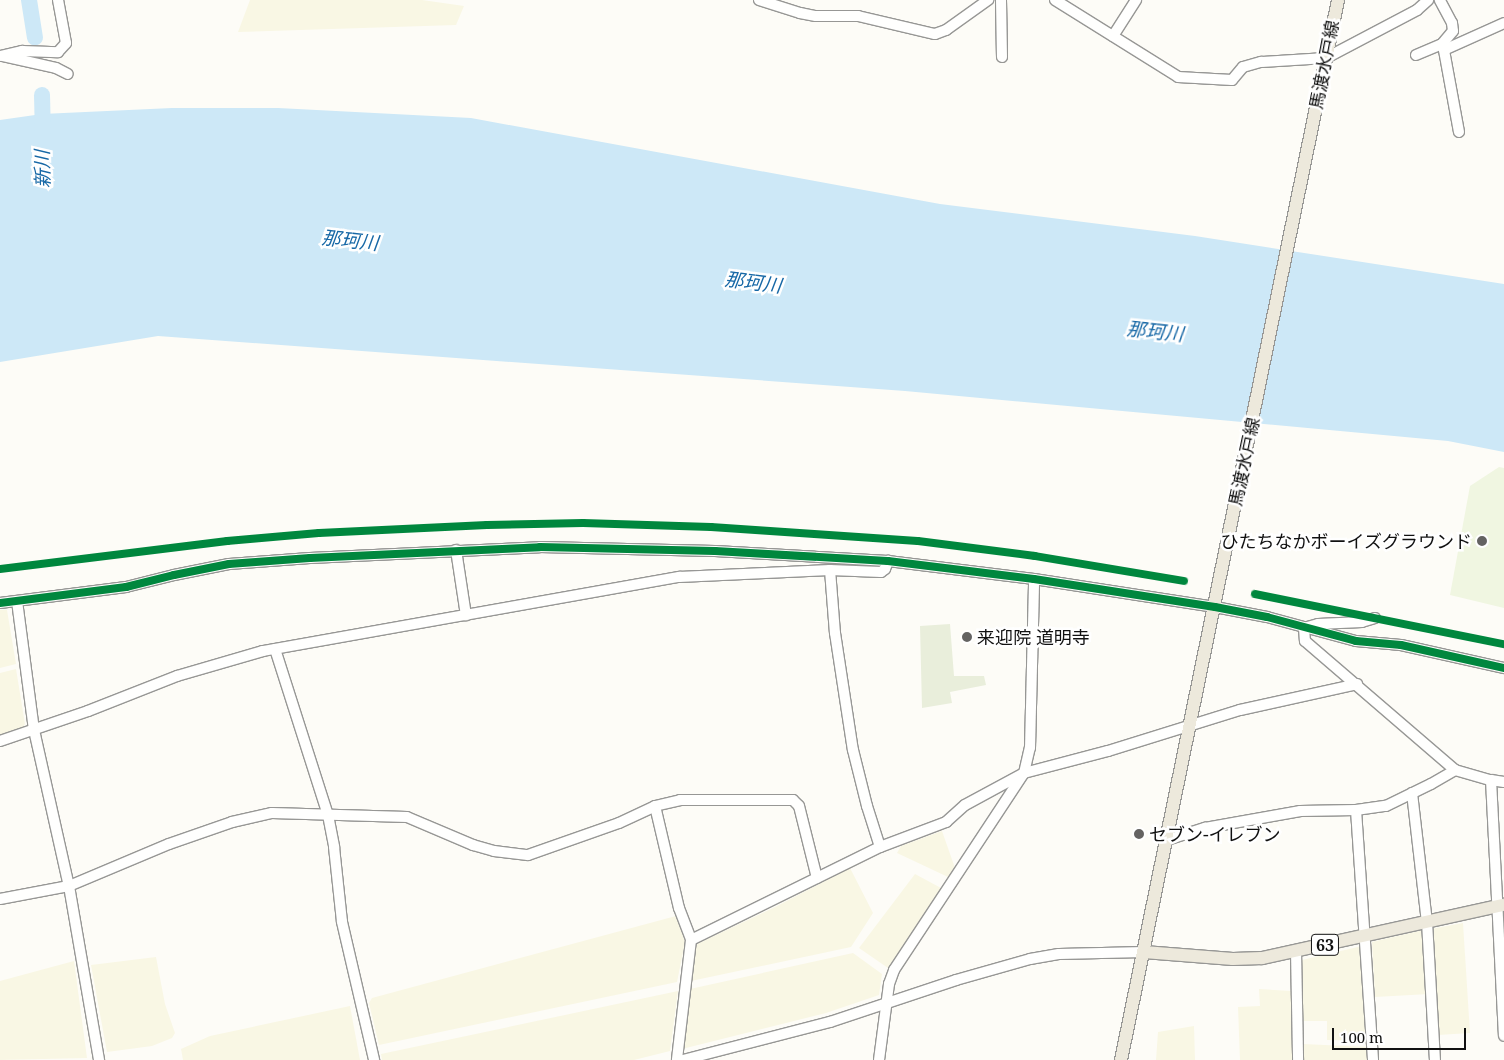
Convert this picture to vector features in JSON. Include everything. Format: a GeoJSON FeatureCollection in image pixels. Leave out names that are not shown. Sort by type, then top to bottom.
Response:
{"type":"FeatureCollection","features":[{"type":"Feature","properties":{"kind":"main road","name":"馬渡水戸線"},"geometry":{"type":"LineString","coordinates":[[1121,1060],[1338,0]]}},
{"type":"Feature","properties":{"kind":"main road","name":"63"},"geometry":{"type":"LineString","coordinates":[[1144,952],[1245,960],[1296,951],[1501,906]]}},
{"type":"Feature","properties":{"kind":"street"},"geometry":{"type":"LineString","coordinates":[[1,56],[22,51],[58,52],[66,43],[58,0]]}},
{"type":"Feature","properties":{"kind":"street"},"geometry":{"type":"LineString","coordinates":[[760,0],[800,13],[816,16],[858,16],[935,34],[946,30],[988,0]]}},
{"type":"Feature","properties":{"kind":"street"},"geometry":{"type":"LineString","coordinates":[[1001,0],[1002,57]]}},
{"type":"Feature","properties":{"kind":"street"},"geometry":{"type":"LineString","coordinates":[[1055,0],[1178,77],[1232,80],[1243,67],[1261,62],[1326,58],[1418,10],[1428,0]]}},
{"type":"Feature","properties":{"kind":"street"},"geometry":{"type":"LineString","coordinates":[[1113,36],[1136,0]]}},
{"type":"Feature","properties":{"kind":"street"},"geometry":{"type":"LineString","coordinates":[[1416,55],[1442,44],[1453,31],[1452,23],[1440,0]]}},
{"type":"Feature","properties":{"kind":"street"},"geometry":{"type":"LineString","coordinates":[[1458,132],[1444,50],[1504,23]]}},
{"type":"Feature","properties":{"kind":"street"},"geometry":{"type":"LineString","coordinates":[[1,56],[56,68],[68,74]]}},
{"type":"Feature","properties":{"kind":"street"},"geometry":{"type":"LineString","coordinates":[[0,602],[126,587],[182,573],[230,564],[456,550],[540,547],[636,548],[888,561],[1034,580],[1215,607],[1267,617],[1356,641],[1401,645],[1504,668]]}},
{"type":"Feature","properties":{"kind":"street"},"geometry":{"type":"LineString","coordinates":[[456,550],[466,615]]}},
{"type":"Feature","properties":{"kind":"street"},"geometry":{"type":"LineString","coordinates":[[0,741],[178,676],[275,649],[679,577],[830,570],[881,572],[885,569],[888,561]]}},
{"type":"Feature","properties":{"kind":"street"},"geometry":{"type":"LineString","coordinates":[[830,570],[835,633],[853,750],[867,806],[880,847]]}},
{"type":"Feature","properties":{"kind":"street"},"geometry":{"type":"LineString","coordinates":[[879,1060],[889,984],[894,970],[1024,773],[1032,729],[1034,580]]}},
{"type":"Feature","properties":{"kind":"street"},"geometry":{"type":"LineString","coordinates":[[17,601],[34,730],[69,886],[98,1060]]}},
{"type":"Feature","properties":{"kind":"street"},"geometry":{"type":"LineString","coordinates":[[1304,628],[1318,624],[1362,622],[1375,618]]}},
{"type":"Feature","properties":{"kind":"street"},"geometry":{"type":"LineString","coordinates":[[1304,628],[1305,641],[1455,770],[1504,782]]}},
{"type":"Feature","properties":{"kind":"street"},"geometry":{"type":"LineString","coordinates":[[275,649],[328,815],[334,847],[342,922],[374,1060]]}},
{"type":"Feature","properties":{"kind":"street"},"geometry":{"type":"LineString","coordinates":[[691,940],[880,847],[946,822],[965,805],[1024,773],[1108,751],[1284,698],[1357,684]]}},
{"type":"Feature","properties":{"kind":"street"},"geometry":{"type":"LineString","coordinates":[[1167,840],[1205,828],[1300,811],[1356,810],[1386,806],[1455,770]]}},
{"type":"Feature","properties":{"kind":"street"},"geometry":{"type":"LineString","coordinates":[[1491,780],[1501,906],[1504,1036]]}},
{"type":"Feature","properties":{"kind":"street"},"geometry":{"type":"LineString","coordinates":[[1412,793],[1427,922],[1436,1060]]}},
{"type":"Feature","properties":{"kind":"street"},"geometry":{"type":"LineString","coordinates":[[0,899],[69,886],[169,844],[232,822],[272,813],[406,817],[473,845],[494,851],[528,855],[618,823],[656,806],[680,800],[793,800],[799,806],[817,878]]}},
{"type":"Feature","properties":{"kind":"street"},"geometry":{"type":"LineString","coordinates":[[656,806],[679,908],[691,940],[677,1060]]}},
{"type":"Feature","properties":{"kind":"street"},"geometry":{"type":"LineString","coordinates":[[1356,810],[1373,1060]]}},
{"type":"Feature","properties":{"kind":"street"},"geometry":{"type":"LineString","coordinates":[[1296,951],[1298,1060]]}},
{"type":"Feature","properties":{"kind":"street"},"geometry":{"type":"LineString","coordinates":[[683,1060],[830,1022],[956,980],[1030,959],[1059,954],[1144,952]]}},
{"type":"Feature","properties":{"kind":"shaded area"},"geometry":{"type":"Polygon","coordinates":[[[250,0],[422,0],[464,6],[456,25],[238,32],[250,0]]]}},
{"type":"Feature","properties":{"kind":"shaded area"},"geometry":{"type":"Polygon","coordinates":[[[0,610],[7,610],[16,664],[0,668],[0,610]]]}},
{"type":"Feature","properties":{"kind":"shaded area"},"geometry":{"type":"Polygon","coordinates":[[[16,669],[25,724],[21,730],[0,737],[0,673],[16,669]]]}},
{"type":"Feature","properties":{"kind":"shaded area"},"geometry":{"type":"Polygon","coordinates":[[[942,831],[955,868],[948,877],[897,853],[901,846],[942,831]]]}},
{"type":"Feature","properties":{"kind":"shaded area"},"geometry":{"type":"Polygon","coordinates":[[[850,868],[873,913],[851,947],[691,981],[695,945],[777,906],[850,868]]]}},
{"type":"Feature","properties":{"kind":"shaded area"},"geometry":{"type":"Polygon","coordinates":[[[915,874],[941,888],[888,968],[859,948],[915,874]]]}},
{"type":"Feature","properties":{"kind":"shaded area"},"geometry":{"type":"Polygon","coordinates":[[[676,916],[685,942],[677,982],[379,1045],[369,1003],[372,998],[676,916]]]}},
{"type":"Feature","properties":{"kind":"shaded area"},"geometry":{"type":"Polygon","coordinates":[[[1463,923],[1470,1033],[1438,1035],[1431,929],[1463,923]]]}},
{"type":"Feature","properties":{"kind":"shaded area"},"geometry":{"type":"Polygon","coordinates":[[[1423,930],[1429,994],[1375,997],[1372,942],[1423,930]]]}},
{"type":"Feature","properties":{"kind":"shaded area"},"geometry":{"type":"Polygon","coordinates":[[[1362,946],[1369,1041],[1327,1040],[1327,1021],[1300,1021],[1302,960],[1362,946]]]}},
{"type":"Feature","properties":{"kind":"shaded area"},"geometry":{"type":"Polygon","coordinates":[[[853,953],[882,974],[879,995],[826,1013],[682,1049],[690,989],[853,953]]]}},
{"type":"Feature","properties":{"kind":"shaded area"},"geometry":{"type":"Polygon","coordinates":[[[156,957],[165,1004],[175,1033],[172,1038],[152,1046],[107,1052],[91,965],[156,957]]]}},
{"type":"Feature","properties":{"kind":"shaded area"},"geometry":{"type":"Polygon","coordinates":[[[74,961],[87,1058],[0,1060],[0,981],[74,961]]]}},
{"type":"Feature","properties":{"kind":"shaded area"},"geometry":{"type":"Polygon","coordinates":[[[1259,989],[1291,991],[1293,1060],[1240,1060],[1238,1007],[1260,1006],[1259,989]]]}},
{"type":"Feature","properties":{"kind":"shaded area"},"geometry":{"type":"Polygon","coordinates":[[[678,991],[670,1051],[634,1060],[382,1060],[381,1054],[678,991]]]}},
{"type":"Feature","properties":{"kind":"shaded area"},"geometry":{"type":"Polygon","coordinates":[[[350,1006],[360,1060],[183,1060],[181,1049],[210,1036],[350,1006]]]}},
{"type":"Feature","properties":{"kind":"shaded area"},"geometry":{"type":"Polygon","coordinates":[[[1194,1026],[1195,1060],[1156,1060],[1158,1032],[1194,1026]]]}},
{"type":"Feature","properties":{"kind":"shaded area"},"geometry":{"type":"Polygon","coordinates":[[[1303,1044],[1368,1047],[1369,1060],[1303,1060],[1303,1044]]]}},
{"type":"Feature","properties":{"kind":"green space","name":"ひたちなかボーイズグラウンド"},"geometry":{"type":"Polygon","coordinates":[[[1499,467],[1504,468],[1504,608],[1450,595],[1470,486],[1499,467]]]}},
{"type":"Feature","properties":{"kind":"green space"},"geometry":{"type":"Polygon","coordinates":[[[950,624],[954,676],[984,676],[986,685],[950,692],[952,703],[922,708],[920,626],[950,624]]]}},
{"type":"Feature","properties":{"kind":"water","name":"那珂川"},"geometry":{"type":"Polygon","coordinates":[[[172,108],[278,108],[471,118],[940,204],[1195,236],[1504,284],[1504,452],[1448,441],[905,391],[158,336],[0,362],[0,120],[42,114],[172,108]]]}},
{"type":"Feature","properties":{"kind":"waterway","name":"新川"},"geometry":{"type":"LineString","coordinates":[[29,0],[35,38]]}},
{"type":"Feature","properties":{"kind":"waterway","name":"新川"},"geometry":{"type":"LineString","coordinates":[[42,95],[43,135]]}},
{"type":"Feature","properties":{"kind":"cycle path"},"geometry":{"type":"LineString","coordinates":[[0,569],[227,541],[319,533],[487,525],[583,523],[711,527],[918,541],[1035,556],[1184,581]]}},
{"type":"Feature","properties":{"kind":"cycle path"},"geometry":{"type":"LineString","coordinates":[[0,603],[126,587],[229,564],[310,558],[540,547],[715,551],[888,561],[1034,579],[1215,607],[1267,617],[1356,641],[1401,645],[1504,668]]}},
{"type":"Feature","properties":{"kind":"cycle path"},"geometry":{"type":"LineString","coordinates":[[1255,594],[1504,644]]}},
{"type":"Feature","properties":{"kind":"place","name":"ひたちなかボーイズグラウンド"},"geometry":{"type":"Point","coordinates":[1482,541]}},
{"type":"Feature","properties":{"kind":"place","name":"来迎院 道明寺"},"geometry":{"type":"Point","coordinates":[967,637]}},
{"type":"Feature","properties":{"kind":"place","name":"セブン-イレブン"},"geometry":{"type":"Point","coordinates":[1139,834]}}]}
